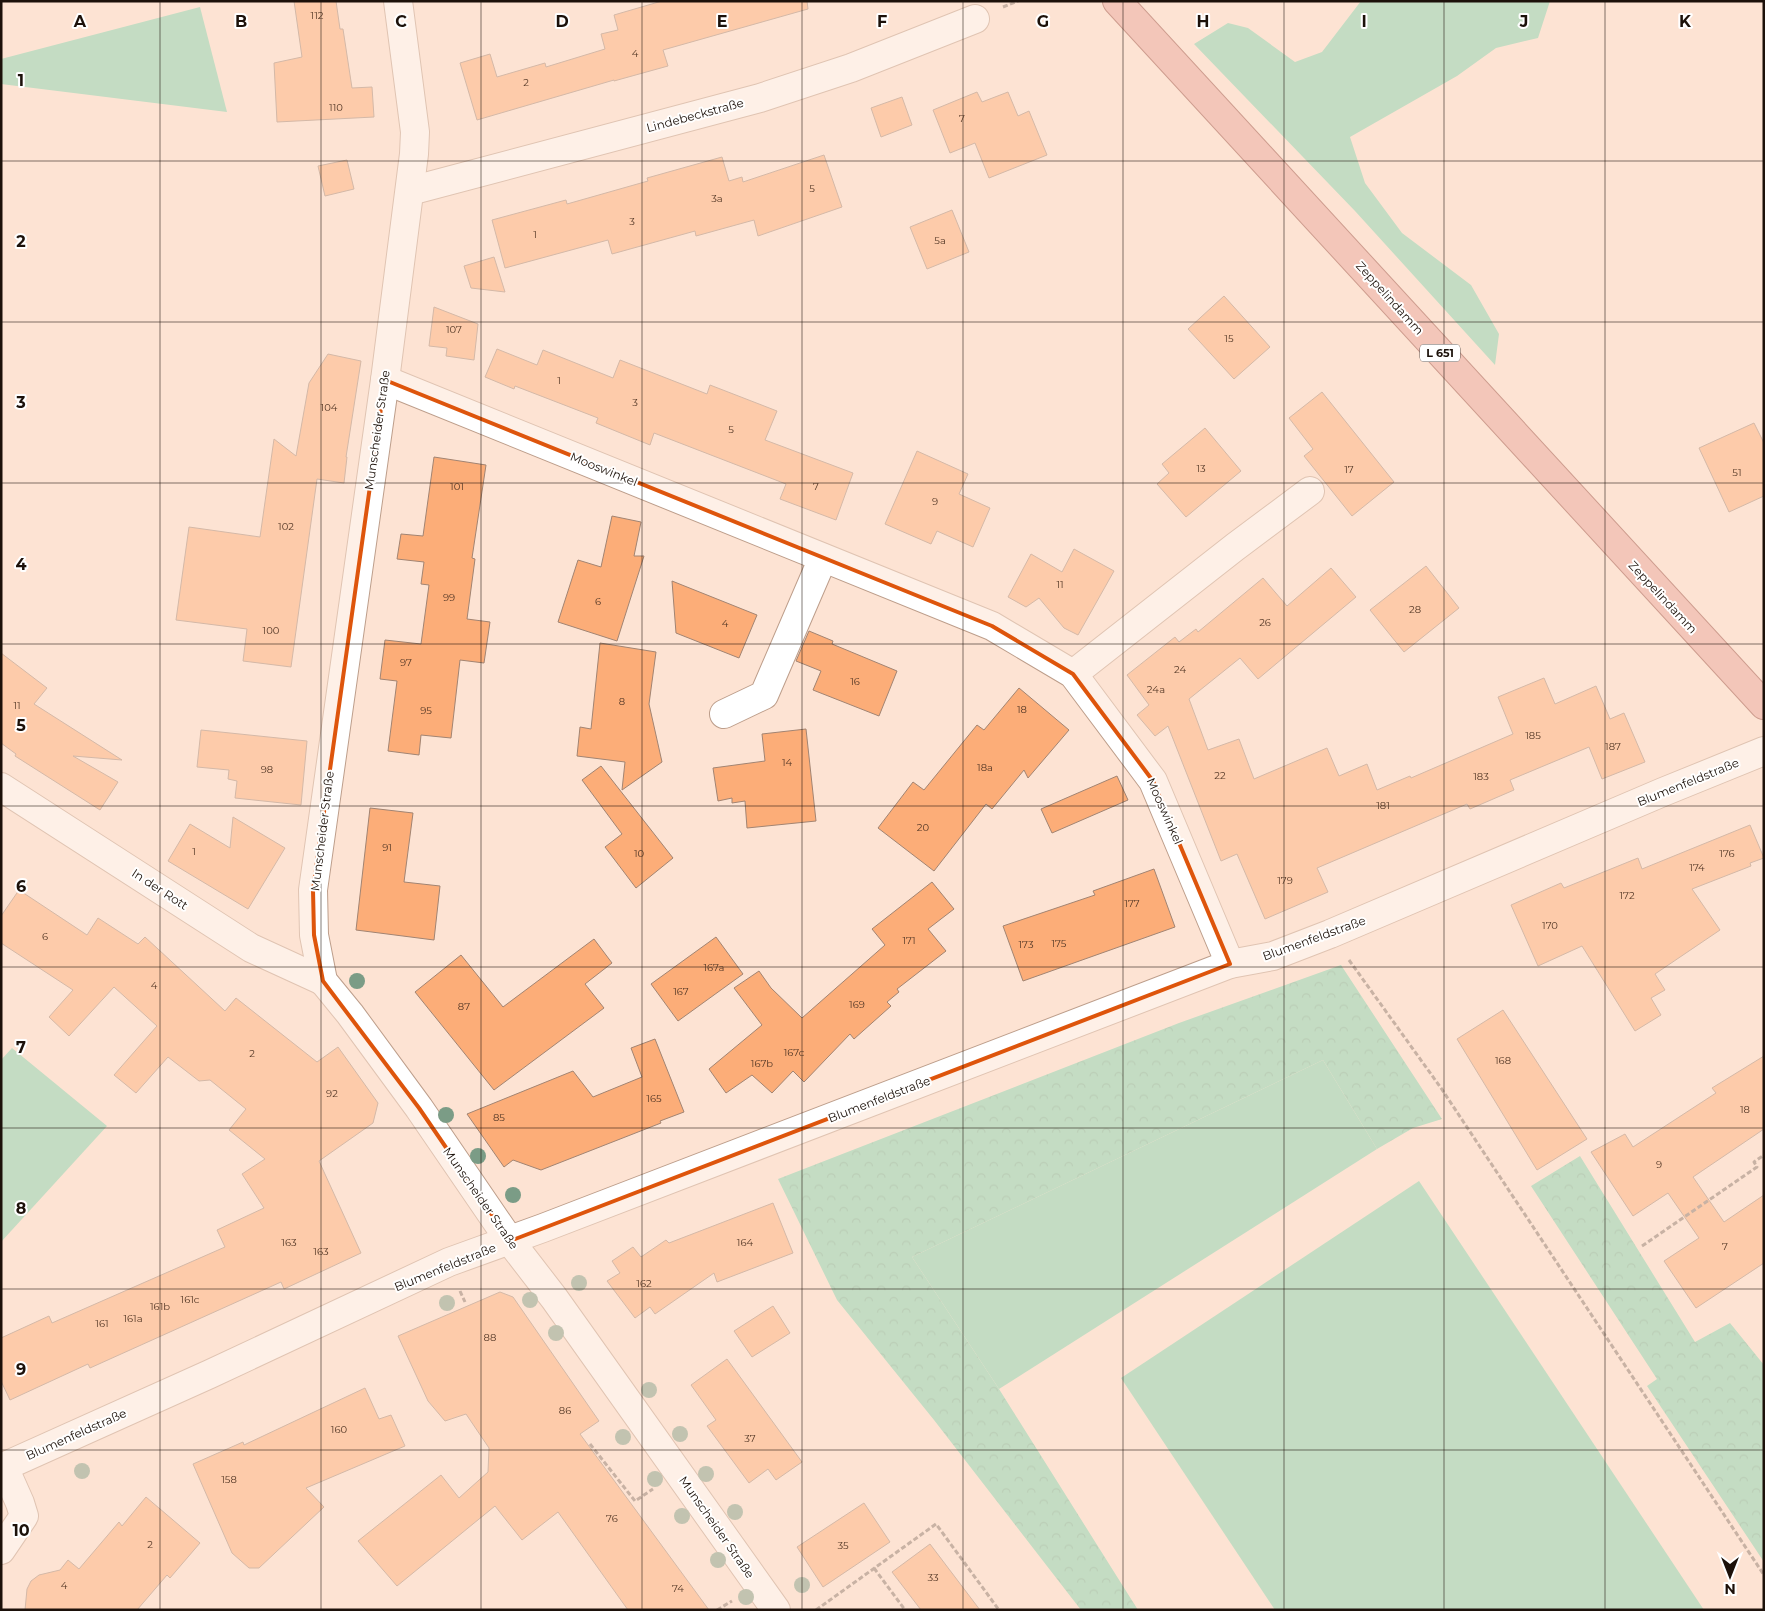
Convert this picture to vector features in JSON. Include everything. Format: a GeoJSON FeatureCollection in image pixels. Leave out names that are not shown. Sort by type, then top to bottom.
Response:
{"type":"FeatureCollection","features":[{"type":"Feature","properties":{"kind":"main road","name":"Zeppelindamm"},"geometry":{"type":"LineString","coordinates":[[1117,1],[1764,705]]}},
{"type":"Feature","properties":{"kind":"street","name":"Munscheider Straße"},"geometry":{"type":"LineString","coordinates":[[398,1],[415,132],[414,154],[313,890],[314,935],[323,981],[350,1014],[419,1108],[510,1241],[554,1298],[776,1610]]}},
{"type":"Feature","properties":{"kind":"street","name":"Lindebeckstraße"},"geometry":{"type":"LineString","coordinates":[[410,191],[760,98],[851,68],[974,19]]}},
{"type":"Feature","properties":{"kind":"street","name":"Mooswinkel"},"geometry":{"type":"LineString","coordinates":[[384,380],[992,626],[1073,674],[1153,781],[1230,964]]}},
{"type":"Feature","properties":{"kind":"street"},"geometry":{"type":"LineString","coordinates":[[1073,674],[1235,547],[1310,491]]}},
{"type":"Feature","properties":{"kind":"street"},"geometry":{"type":"LineString","coordinates":[[724,714],[764,694],[823,558]]}},
{"type":"Feature","properties":{"kind":"street","name":"Blumenfeldstraße"},"geometry":{"type":"LineString","coordinates":[[2,1467],[210,1374],[449,1262],[510,1241],[1230,964],[1272,956],[1330,934],[1764,751]]}},
{"type":"Feature","properties":{"kind":"street","name":"In der Rott"},"geometry":{"type":"LineString","coordinates":[[1,787],[251,948],[323,981]]}},
{"type":"Feature","properties":{"kind":"street"},"geometry":{"type":"LineString","coordinates":[[1,1550],[24,1516],[20,1503],[2,1467]]}},
{"type":"Feature","properties":{"kind":"path"},"geometry":{"type":"LineString","coordinates":[[1330,934],[1441,1088],[1764,1575]]}},
{"type":"Feature","properties":{"kind":"path"},"geometry":{"type":"LineString","coordinates":[[1642,1246],[1757,1167],[1754,1162],[1764,1155]]}},
{"type":"Feature","properties":{"kind":"path"},"geometry":{"type":"LineString","coordinates":[[590,1444],[635,1501]]}},
{"type":"Feature","properties":{"kind":"path"},"geometry":{"type":"LineString","coordinates":[[816,1610],[936,1524],[999,1610]]}},
{"type":"Feature","properties":{"kind":"path"},"geometry":{"type":"LineString","coordinates":[[874,1568],[905,1610]]}},
{"type":"Feature","properties":{"kind":"highlighted area"},"geometry":{"type":"Polygon","coordinates":[[[385,380],[992,626],[1073,674],[1153,781],[1230,964],[510,1241],[419,1108],[323,981],[314,935],[313,890],[385,380]]]}},
{"type":"Feature","properties":{"kind":"green space"},"geometry":{"type":"Polygon","coordinates":[[[1361,1],[1550,1],[1538,38],[1496,48],[1457,76],[1350,137],[1365,183],[1402,233],[1471,285],[1499,334],[1495,365],[1355,211],[1194,44],[1228,23],[1248,28],[1295,62],[1322,52],[1361,1]]]}},
{"type":"Feature","properties":{"kind":"green space"},"geometry":{"type":"Polygon","coordinates":[[[200,7],[227,112],[1,84],[1,59],[200,7]]]}},
{"type":"Feature","properties":{"kind":"green space"},"geometry":{"type":"Polygon","coordinates":[[[1341,965],[1442,1119],[1413,1128],[1377,1149],[1323,1060],[912,1257],[999,1389],[1138,1610],[1081,1610],[934,1420],[837,1300],[778,1179],[1179,1023],[1341,965]]]}},
{"type":"Feature","properties":{"kind":"green space"},"geometry":{"type":"Polygon","coordinates":[[[12,1048],[107,1126],[1,1242],[1,1060],[12,1048]]]}},
{"type":"Feature","properties":{"kind":"green space"},"geometry":{"type":"Polygon","coordinates":[[[1323,1060],[1377,1149],[999,1389],[912,1257],[1323,1060]]]}},
{"type":"Feature","properties":{"kind":"green space"},"geometry":{"type":"Polygon","coordinates":[[[1580,1156],[1695,1342],[1730,1323],[1764,1365],[1764,1562],[1647,1386],[1657,1379],[1531,1186],[1580,1156]]]}},
{"type":"Feature","properties":{"kind":"green space"},"geometry":{"type":"Polygon","coordinates":[[[1419,1181],[1704,1610],[1275,1610],[1121,1378],[1419,1181]]]}},
{"type":"Feature","properties":{"kind":"building"},"geometry":{"type":"Polygon","coordinates":[[[294,1],[336,1],[340,29],[343,29],[352,88],[372,87],[374,117],[277,122],[274,63],[302,57],[294,1]]]}},
{"type":"Feature","properties":{"kind":"building"},"geometry":{"type":"Polygon","coordinates":[[[662,1],[807,1],[808,9],[663,50],[668,66],[477,120],[460,63],[490,54],[497,77],[545,63],[546,67],[605,49],[601,34],[618,30],[614,15],[662,1]]]}},
{"type":"Feature","properties":{"kind":"building"},"geometry":{"type":"Polygon","coordinates":[[[977,92],[982,102],[1008,92],[1018,116],[1029,111],[1047,155],[989,178],[975,143],[950,153],[933,110],[977,92]]]}},
{"type":"Feature","properties":{"kind":"building"},"geometry":{"type":"Polygon","coordinates":[[[902,97],[912,125],[881,137],[871,108],[902,97]]]}},
{"type":"Feature","properties":{"kind":"building"},"geometry":{"type":"Polygon","coordinates":[[[824,155],[842,207],[758,236],[754,220],[696,236],[695,231],[612,254],[608,240],[505,268],[492,220],[566,200],[567,204],[648,181],[647,178],[722,157],[729,181],[742,177],[743,182],[824,155]]]}},
{"type":"Feature","properties":{"kind":"building"},"geometry":{"type":"Polygon","coordinates":[[[347,160],[354,189],[325,196],[318,166],[347,160]]]}},
{"type":"Feature","properties":{"kind":"building"},"geometry":{"type":"Polygon","coordinates":[[[952,210],[969,252],[927,269],[910,227],[952,210]]]}},
{"type":"Feature","properties":{"kind":"building"},"geometry":{"type":"Polygon","coordinates":[[[494,257],[505,292],[471,288],[464,266],[494,257]]]}},
{"type":"Feature","properties":{"kind":"building"},"geometry":{"type":"Polygon","coordinates":[[[1224,296],[1270,347],[1234,379],[1188,329],[1224,296]]]}},
{"type":"Feature","properties":{"kind":"building"},"geometry":{"type":"Polygon","coordinates":[[[434,307],[478,324],[474,360],[446,356],[447,348],[429,346],[434,307]]]}},
{"type":"Feature","properties":{"kind":"building"},"geometry":{"type":"Polygon","coordinates":[[[497,349],[537,365],[543,350],[613,378],[620,360],[707,394],[710,385],[777,411],[765,440],[853,473],[836,520],[780,499],[786,484],[654,433],[650,445],[596,423],[598,418],[515,386],[514,389],[485,377],[497,349]]]}},
{"type":"Feature","properties":{"kind":"building"},"geometry":{"type":"Polygon","coordinates":[[[328,354],[361,361],[346,457],[344,483],[317,479],[291,667],[243,661],[247,629],[176,620],[189,527],[260,537],[274,439],[296,456],[309,383],[328,354]]]}},
{"type":"Feature","properties":{"kind":"building"},"geometry":{"type":"Polygon","coordinates":[[[1322,392],[1394,482],[1352,516],[1304,456],[1313,449],[1289,418],[1322,392]]]}},
{"type":"Feature","properties":{"kind":"building"},"geometry":{"type":"Polygon","coordinates":[[[1754,423],[1764,443],[1764,496],[1729,512],[1699,448],[1754,423]]]}},
{"type":"Feature","properties":{"kind":"building"},"geometry":{"type":"Polygon","coordinates":[[[1205,428],[1241,471],[1186,517],[1157,484],[1169,473],[1162,464],[1205,428]]]}},
{"type":"Feature","properties":{"kind":"building"},"geometry":{"type":"Polygon","coordinates":[[[917,451],[968,474],[959,494],[990,508],[973,547],[937,531],[931,544],[885,524],[917,451]]]}},
{"type":"Feature","properties":{"kind":"building"},"geometry":{"type":"Polygon","coordinates":[[[434,457],[486,465],[472,558],[475,559],[467,619],[490,622],[484,663],[460,660],[451,738],[421,735],[419,755],[388,751],[397,681],[380,679],[385,640],[421,644],[429,585],[421,584],[424,562],[397,559],[401,534],[423,536],[434,457]]]}},
{"type":"Feature","properties":{"kind":"building"},"geometry":{"type":"Polygon","coordinates":[[[612,516],[641,522],[634,556],[644,556],[617,641],[558,622],[578,560],[601,567],[612,516]]]}},
{"type":"Feature","properties":{"kind":"building"},"geometry":{"type":"Polygon","coordinates":[[[1074,549],[1114,571],[1078,635],[1064,628],[1039,598],[1026,607],[1008,597],[1031,554],[1062,572],[1074,549]]]}},
{"type":"Feature","properties":{"kind":"building"},"geometry":{"type":"Polygon","coordinates":[[[1426,566],[1459,608],[1404,652],[1370,610],[1426,566]]]}},
{"type":"Feature","properties":{"kind":"building"},"geometry":{"type":"Polygon","coordinates":[[[1331,568],[1356,597],[1258,679],[1240,658],[1189,699],[1208,750],[1239,739],[1254,779],[1327,748],[1339,776],[1367,764],[1377,790],[1410,776],[1411,778],[1513,734],[1498,697],[1544,678],[1555,704],[1596,686],[1610,719],[1624,713],[1645,762],[1602,779],[1589,747],[1510,780],[1514,790],[1470,809],[1467,804],[1317,868],[1328,892],[1265,919],[1237,854],[1221,861],[1168,726],[1155,736],[1137,715],[1149,705],[1127,675],[1175,637],[1179,642],[1196,629],[1198,632],[1263,578],[1287,606],[1331,568]]]}},
{"type":"Feature","properties":{"kind":"building"},"geometry":{"type":"Polygon","coordinates":[[[672,581],[757,615],[739,658],[676,633],[672,581]]]}},
{"type":"Feature","properties":{"kind":"building"},"geometry":{"type":"Polygon","coordinates":[[[809,631],[833,641],[832,644],[897,671],[879,716],[813,690],[821,671],[796,661],[809,631]]]}},
{"type":"Feature","properties":{"kind":"building"},"geometry":{"type":"Polygon","coordinates":[[[600,643],[656,652],[649,704],[662,762],[622,790],[625,762],[577,756],[580,727],[591,729],[600,643]]]}},
{"type":"Feature","properties":{"kind":"building"},"geometry":{"type":"Polygon","coordinates":[[[1,653],[47,688],[34,704],[122,760],[73,756],[118,782],[100,810],[15,756],[16,754],[1,743],[1,653]]]}},
{"type":"Feature","properties":{"kind":"building"},"geometry":{"type":"Polygon","coordinates":[[[1019,688],[1069,730],[1028,778],[1024,770],[992,809],[986,804],[934,871],[878,828],[913,782],[924,790],[977,725],[984,730],[1019,688]]]}},
{"type":"Feature","properties":{"kind":"building"},"geometry":{"type":"Polygon","coordinates":[[[806,729],[816,821],[747,828],[745,801],[732,803],[732,798],[718,801],[713,768],[765,761],[762,734],[806,729]]]}},
{"type":"Feature","properties":{"kind":"building"},"geometry":{"type":"Polygon","coordinates":[[[201,730],[307,741],[301,805],[235,798],[237,781],[228,779],[229,770],[197,767],[201,730]]]}},
{"type":"Feature","properties":{"kind":"building"},"geometry":{"type":"Polygon","coordinates":[[[601,766],[673,858],[636,888],[605,847],[622,834],[582,780],[601,766]]]}},
{"type":"Feature","properties":{"kind":"building"},"geometry":{"type":"Polygon","coordinates":[[[1117,776],[1128,800],[1052,833],[1041,809],[1117,776]]]}},
{"type":"Feature","properties":{"kind":"building"},"geometry":{"type":"Polygon","coordinates":[[[370,808],[413,813],[404,882],[440,886],[434,940],[356,930],[370,808]]]}},
{"type":"Feature","properties":{"kind":"building"},"geometry":{"type":"Polygon","coordinates":[[[233,817],[285,848],[248,909],[168,861],[190,824],[230,848],[233,817]]]}},
{"type":"Feature","properties":{"kind":"building"},"geometry":{"type":"Polygon","coordinates":[[[1750,825],[1764,858],[1750,863],[1751,866],[1692,889],[1720,930],[1655,974],[1665,990],[1651,998],[1661,1015],[1635,1031],[1582,946],[1538,966],[1511,905],[1561,883],[1564,888],[1638,858],[1642,869],[1750,825]]]}},
{"type":"Feature","properties":{"kind":"building"},"geometry":{"type":"Polygon","coordinates":[[[1154,869],[1175,927],[1023,981],[1003,926],[1095,895],[1093,891],[1154,869]]]}},
{"type":"Feature","properties":{"kind":"building"},"geometry":{"type":"Polygon","coordinates":[[[932,882],[954,909],[928,929],[946,951],[897,989],[899,992],[887,1002],[891,1006],[854,1039],[850,1034],[804,1082],[793,1071],[772,1093],[752,1075],[726,1093],[709,1069],[762,1025],[734,988],[759,971],[771,988],[802,1018],[885,945],[872,929],[932,882]]]}},
{"type":"Feature","properties":{"kind":"building"},"geometry":{"type":"Polygon","coordinates":[[[19,890],[87,935],[98,918],[138,944],[145,937],[225,1011],[236,998],[317,1062],[338,1047],[378,1103],[373,1123],[319,1161],[361,1253],[284,1289],[281,1282],[90,1368],[88,1364],[10,1400],[1,1381],[1,1338],[49,1316],[52,1323],[225,1247],[217,1230],[264,1208],[242,1174],[265,1159],[229,1130],[246,1109],[210,1080],[199,1081],[168,1057],[136,1093],[114,1075],[157,1026],[114,987],[69,1036],[49,1017],[73,990],[1,943],[1,916],[19,890]]]}},
{"type":"Feature","properties":{"kind":"building"},"geometry":{"type":"Polygon","coordinates":[[[716,937],[743,974],[678,1021],[651,984],[716,937]]]}},
{"type":"Feature","properties":{"kind":"building"},"geometry":{"type":"Polygon","coordinates":[[[594,939],[612,963],[585,984],[604,1008],[494,1090],[415,992],[461,955],[503,1007],[594,939]]]}},
{"type":"Feature","properties":{"kind":"building"},"geometry":{"type":"Polygon","coordinates":[[[1503,1010],[1587,1139],[1537,1170],[1457,1039],[1503,1010]]]}},
{"type":"Feature","properties":{"kind":"building"},"geometry":{"type":"Polygon","coordinates":[[[655,1039],[684,1112],[660,1121],[661,1123],[541,1170],[513,1160],[504,1167],[467,1114],[573,1071],[593,1097],[642,1077],[631,1048],[655,1039]]]}},
{"type":"Feature","properties":{"kind":"building"},"geometry":{"type":"Polygon","coordinates":[[[1764,1056],[1764,1129],[1693,1177],[1724,1222],[1764,1195],[1764,1263],[1696,1308],[1664,1261],[1699,1238],[1668,1193],[1633,1216],[1591,1152],[1625,1134],[1633,1147],[1716,1093],[1712,1088],[1764,1056]]]}},
{"type":"Feature","properties":{"kind":"building"},"geometry":{"type":"Polygon","coordinates":[[[773,1203],[793,1253],[717,1282],[714,1273],[655,1314],[650,1307],[635,1318],[607,1281],[620,1273],[612,1261],[633,1247],[641,1257],[666,1240],[669,1243],[773,1203]]]}},
{"type":"Feature","properties":{"kind":"building"},"geometry":{"type":"Polygon","coordinates":[[[500,1292],[513,1297],[599,1421],[580,1434],[709,1610],[628,1610],[558,1512],[522,1540],[495,1506],[397,1586],[358,1541],[441,1475],[459,1498],[488,1472],[489,1448],[466,1414],[445,1421],[428,1401],[398,1336],[500,1292]]]}},
{"type":"Feature","properties":{"kind":"building"},"geometry":{"type":"Polygon","coordinates":[[[773,1306],[790,1333],[752,1357],[734,1331],[773,1306]]]}},
{"type":"Feature","properties":{"kind":"building"},"geometry":{"type":"Polygon","coordinates":[[[727,1359],[802,1462],[776,1480],[768,1469],[749,1483],[707,1426],[716,1420],[691,1385],[727,1359]]]}},
{"type":"Feature","properties":{"kind":"building"},"geometry":{"type":"Polygon","coordinates":[[[365,1388],[379,1419],[391,1415],[405,1446],[306,1488],[324,1507],[259,1568],[249,1568],[232,1553],[193,1464],[243,1442],[244,1445],[365,1388]]]}},
{"type":"Feature","properties":{"kind":"building"},"geometry":{"type":"Polygon","coordinates":[[[146,1497],[200,1543],[170,1578],[167,1575],[137,1610],[25,1610],[27,1589],[31,1581],[39,1575],[60,1570],[68,1560],[79,1569],[119,1522],[122,1526],[146,1497]]]}},
{"type":"Feature","properties":{"kind":"building"},"geometry":{"type":"Polygon","coordinates":[[[864,1503],[890,1542],[823,1587],[797,1547],[864,1503]]]}},
{"type":"Feature","properties":{"kind":"building"},"geometry":{"type":"Polygon","coordinates":[[[930,1544],[980,1610],[921,1610],[892,1572],[930,1544]]]}}]}
